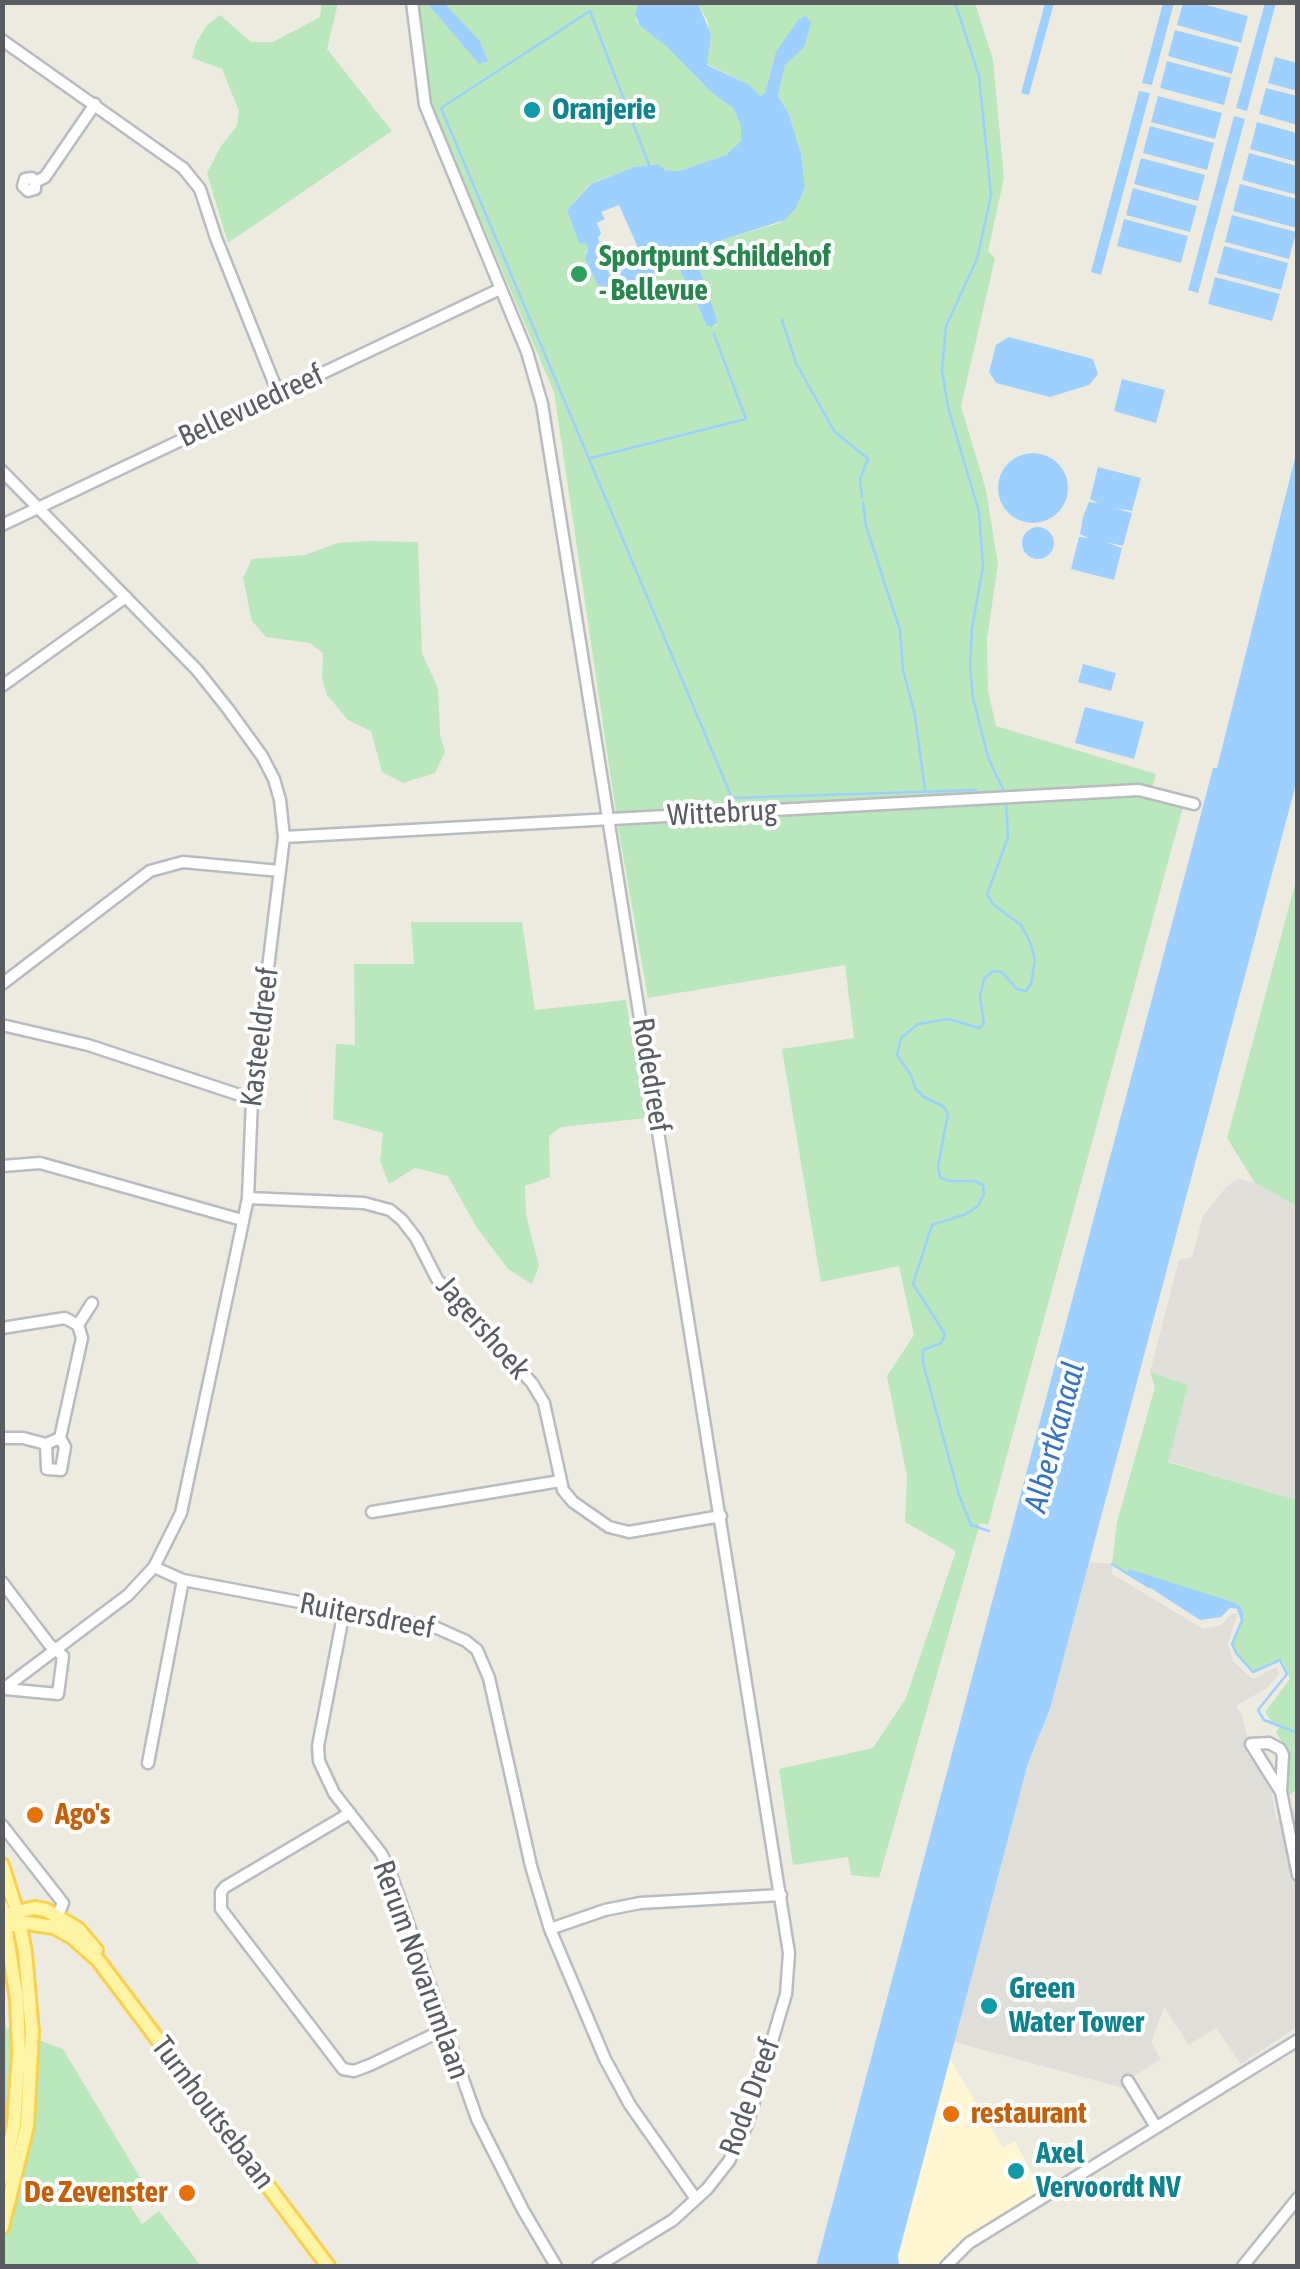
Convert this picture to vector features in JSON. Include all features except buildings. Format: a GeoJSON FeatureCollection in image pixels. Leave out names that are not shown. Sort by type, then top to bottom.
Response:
{"type":"FeatureCollection","features":[{"type":"Feature","properties":{"kind":"main road"},"geometry":{"type":"LineString","coordinates":[[2,1866],[10,1916],[19,2054],[14,2125],[2,2179]]}},
{"type":"Feature","properties":{"kind":"main road"},"geometry":{"type":"LineString","coordinates":[[10,1916],[40,1908],[56,1922]]}},
{"type":"Feature","properties":{"kind":"main road"},"geometry":{"type":"LineString","coordinates":[[2,2227],[27,2126],[32,2053],[29,1981],[10,1916]]}},
{"type":"Feature","properties":{"kind":"main road","name":"Turnhoutsebaan"},"geometry":{"type":"LineString","coordinates":[[56,1922],[84,1934],[98,1960],[328,2266]]}},
{"type":"Feature","properties":{"kind":"street","name":"Rodedreef"},"geometry":{"type":"LineString","coordinates":[[412,2],[424,105],[538,385],[777,1868]]}},
{"type":"Feature","properties":{"kind":"street"},"geometry":{"type":"LineString","coordinates":[[2,40],[183,168],[200,189],[278,393]]}},
{"type":"Feature","properties":{"kind":"street"},"geometry":{"type":"LineString","coordinates":[[35,182],[44,177],[95,104]]}},
{"type":"Feature","properties":{"kind":"street","name":"Bellevuedreef"},"geometry":{"type":"LineString","coordinates":[[2,525],[500,290]]}},
{"type":"Feature","properties":{"kind":"street","name":"Kasteeldreef"},"geometry":{"type":"LineString","coordinates":[[2,471],[197,670],[262,756],[280,800],[284,837],[252,1098],[248,1198],[180,1513],[154,1567],[128,1595],[4,1690]]}},
{"type":"Feature","properties":{"kind":"street"},"geometry":{"type":"LineString","coordinates":[[2,686],[126,597]]}},
{"type":"Feature","properties":{"kind":"street","name":"Wittebrug"},"geometry":{"type":"LineString","coordinates":[[284,837],[1139,790],[1194,804]]}},
{"type":"Feature","properties":{"kind":"street"},"geometry":{"type":"LineString","coordinates":[[2,984],[150,871],[183,862],[280,871]]}},
{"type":"Feature","properties":{"kind":"street"},"geometry":{"type":"LineString","coordinates":[[2,1025],[60,1036],[252,1098]]}},
{"type":"Feature","properties":{"kind":"street"},"geometry":{"type":"LineString","coordinates":[[2,1166],[40,1163],[242,1220]]}},
{"type":"Feature","properties":{"kind":"street","name":"Jagershoek"},"geometry":{"type":"LineString","coordinates":[[248,1198],[364,1203],[390,1210],[402,1220],[437,1279],[532,1382],[548,1420],[560,1481]]}},
{"type":"Feature","properties":{"kind":"street"},"geometry":{"type":"LineString","coordinates":[[78,1325],[92,1303]]}},
{"type":"Feature","properties":{"kind":"street"},"geometry":{"type":"LineString","coordinates":[[2,1328],[65,1318],[78,1325],[82,1338],[60,1438],[65,1447],[60,1470],[47,1469],[46,1444]]}},
{"type":"Feature","properties":{"kind":"street"},"geometry":{"type":"LineString","coordinates":[[2,1438],[46,1444],[60,1438]]}},
{"type":"Feature","properties":{"kind":"street"},"geometry":{"type":"LineString","coordinates":[[372,1512],[560,1481],[573,1502],[620,1531],[721,1516]]}},
{"type":"Feature","properties":{"kind":"street","name":"Ruitersdreef"},"geometry":{"type":"LineString","coordinates":[[154,1567],[183,1580],[437,1628],[477,1650],[489,1678],[517,1807],[550,1929],[592,2032],[630,2106],[696,2200]]}},
{"type":"Feature","properties":{"kind":"street"},"geometry":{"type":"LineString","coordinates":[[148,1763],[183,1580]]}},
{"type":"Feature","properties":{"kind":"street"},"geometry":{"type":"LineString","coordinates":[[2,1582],[57,1650]]}},
{"type":"Feature","properties":{"kind":"street","name":"Rerum Novarumlaan"},"geometry":{"type":"LineString","coordinates":[[344,1612],[318,1746],[324,1774],[381,1853],[390,1872],[477,2119],[548,2264]]}},
{"type":"Feature","properties":{"kind":"street","name":"Kasteeldreef"},"geometry":{"type":"LineString","coordinates":[[4,1690],[58,1694],[63,1656],[57,1650]]}},
{"type":"Feature","properties":{"kind":"street"},"geometry":{"type":"LineString","coordinates":[[1281,1792],[1251,1744],[1270,1743],[1280,1749],[1281,1792],[1298,1875]]}},
{"type":"Feature","properties":{"kind":"street"},"geometry":{"type":"LineString","coordinates":[[350,1813],[225,1887],[221,1892],[222,1909],[343,2069],[354,2072],[444,2028]]}},
{"type":"Feature","properties":{"kind":"street","name":"Turnhoutsebaan"},"geometry":{"type":"LineString","coordinates":[[2,1825],[62,1903],[56,1922]]}},
{"type":"Feature","properties":{"kind":"street","name":"Rode Dreef"},"geometry":{"type":"LineString","coordinates":[[598,2266],[657,2232],[696,2200],[722,2172],[736,2148],[786,1994],[789,1953],[777,1868]]}},
{"type":"Feature","properties":{"kind":"street"},"geometry":{"type":"LineString","coordinates":[[550,1929],[640,1903],[781,1895]]}},
{"type":"Feature","properties":{"kind":"street"},"geometry":{"type":"LineString","coordinates":[[946,2266],[970,2242],[1297,2041]]}},
{"type":"Feature","properties":{"kind":"street"},"geometry":{"type":"LineString","coordinates":[[1128,2081],[1156,2127]]}},
{"type":"Feature","properties":{"kind":"street"},"geometry":{"type":"LineString","coordinates":[[1243,2266],[1298,2198]]}},
{"type":"Feature","properties":{"kind":"shaded area"},"geometry":{"type":"Polygon","coordinates":[[[1238,1179],[1255,1183],[1297,1206],[1297,1500],[1168,1461],[1188,1385],[1150,1372],[1179,1260],[1192,1257],[1203,1216],[1226,1187],[1238,1179]]]}},
{"type":"Feature","properties":{"kind":"shaded area"},"geometry":{"type":"Polygon","coordinates":[[[1089,1562],[1112,1564],[1112,1574],[1203,1629],[1221,1625],[1231,1614],[1238,1613],[1228,1643],[1233,1661],[1250,1677],[1276,1667],[1279,1674],[1267,1688],[1236,1706],[1252,1756],[1272,1793],[1276,1820],[1294,1808],[1297,1812],[1297,2027],[1241,2064],[1216,2028],[1189,2045],[1164,2007],[1151,2043],[1161,2059],[1131,2078],[1127,2089],[954,2042],[1028,1763],[1050,1709],[1089,1562]]]}},
{"type":"Feature","properties":{"kind":"shaded area"},"geometry":{"type":"Polygon","coordinates":[[[950,2059],[1003,2148],[1015,2141],[1041,2192],[959,2243],[940,2266],[899,2266],[898,2256],[950,2059]]]}},
{"type":"Feature","properties":{"kind":"green space"},"geometry":{"type":"Polygon","coordinates":[[[322,2],[338,3],[327,49],[392,131],[228,243],[207,173],[237,126],[239,111],[222,69],[192,58],[196,43],[207,25],[220,15],[251,42],[273,42],[320,17],[322,2]]]}},
{"type":"Feature","properties":{"kind":"green space"},"geometry":{"type":"Polygon","coordinates":[[[416,3],[639,3],[635,19],[640,26],[733,108],[741,126],[741,141],[726,155],[679,171],[665,170],[657,164],[634,167],[590,184],[567,210],[579,242],[586,244],[585,253],[621,288],[645,281],[661,267],[677,266],[706,325],[715,326],[718,322],[700,270],[702,254],[722,240],[780,223],[796,208],[805,188],[801,153],[789,114],[778,96],[785,65],[793,55],[799,19],[774,59],[761,96],[748,84],[707,64],[708,22],[698,3],[975,3],[993,60],[1004,178],[988,251],[995,258],[961,406],[986,490],[998,564],[987,639],[988,691],[996,726],[1156,774],[1152,788],[1012,792],[1138,794],[1183,807],[988,1525],[980,1523],[879,1878],[851,1875],[848,1857],[793,1865],[779,1769],[873,1748],[906,1698],[956,1551],[905,1522],[907,1476],[887,1376],[914,1335],[899,1266],[821,1282],[782,1049],[854,1038],[845,965],[648,998],[618,826],[554,392],[423,85],[416,3]]]}},
{"type":"Feature","properties":{"kind":"green space"},"geometry":{"type":"Polygon","coordinates":[[[418,542],[422,653],[438,688],[440,735],[445,752],[435,773],[403,783],[382,772],[371,731],[348,720],[327,695],[322,679],[323,653],[310,643],[266,637],[252,621],[243,578],[252,559],[305,555],[338,543],[418,542]]]}},
{"type":"Feature","properties":{"kind":"green space"},"geometry":{"type":"Polygon","coordinates":[[[1297,877],[1297,1206],[1255,1183],[1227,1138],[1297,877]]]}},
{"type":"Feature","properties":{"kind":"green space"},"geometry":{"type":"Polygon","coordinates":[[[411,922],[522,922],[535,1010],[626,1000],[646,1118],[561,1127],[549,1136],[550,1177],[525,1186],[526,1215],[539,1266],[532,1284],[508,1269],[477,1228],[448,1176],[415,1168],[389,1184],[380,1161],[383,1133],[333,1119],[336,1044],[355,1045],[354,964],[414,964],[411,922]]]}},
{"type":"Feature","properties":{"kind":"green space"},"geometry":{"type":"Polygon","coordinates":[[[1150,1372],[1188,1385],[1168,1462],[1297,1500],[1297,1790],[1289,1795],[1285,1773],[1288,1751],[1276,1733],[1280,1725],[1265,1712],[1290,1679],[1283,1661],[1273,1661],[1253,1672],[1236,1653],[1232,1644],[1244,1616],[1240,1606],[1129,1569],[1126,1572],[1112,1564],[1117,1522],[1155,1387],[1150,1372]]]}},
{"type":"Feature","properties":{"kind":"green space"},"geometry":{"type":"Polygon","coordinates":[[[2,1984],[6,2028],[63,2049],[150,2194],[131,2207],[142,2224],[159,2211],[201,2266],[3,2266],[2,1984]]]}},
{"type":"Feature","properties":{"kind":"water"},"geometry":{"type":"Polygon","coordinates":[[[639,2],[698,3],[711,35],[707,65],[748,84],[761,96],[776,52],[799,19],[806,16],[811,23],[804,47],[785,65],[778,96],[789,114],[801,153],[805,188],[785,220],[722,240],[702,254],[700,270],[718,322],[712,327],[706,325],[677,266],[661,267],[632,286],[611,289],[598,285],[585,258],[586,244],[579,243],[567,210],[591,184],[634,167],[658,164],[665,170],[679,171],[726,155],[741,141],[741,126],[733,108],[640,26],[635,15],[639,2]],[[619,205],[601,212],[605,219],[597,223],[601,233],[598,238],[610,254],[616,252],[620,259],[639,250],[619,205]]]}},
{"type":"Feature","properties":{"kind":"water"},"geometry":{"type":"Polygon","coordinates":[[[427,3],[444,3],[479,40],[488,61],[479,64],[427,3]]]}},
{"type":"Feature","properties":{"kind":"water"},"geometry":{"type":"Polygon","coordinates":[[[1045,3],[1054,3],[1029,95],[1021,93],[1045,3]]]}},
{"type":"Feature","properties":{"kind":"water"},"geometry":{"type":"Polygon","coordinates":[[[1163,3],[1174,3],[1152,85],[1142,83],[1163,3]]]}},
{"type":"Feature","properties":{"kind":"water"},"geometry":{"type":"Polygon","coordinates":[[[1183,3],[1248,16],[1241,43],[1177,25],[1183,3]]]}},
{"type":"Feature","properties":{"kind":"water"},"geometry":{"type":"Polygon","coordinates":[[[1265,3],[1276,3],[1247,111],[1236,108],[1265,3]]]}},
{"type":"Feature","properties":{"kind":"water"},"geometry":{"type":"Polygon","coordinates":[[[1175,30],[1239,47],[1232,74],[1168,56],[1175,30]]]}},
{"type":"Feature","properties":{"kind":"water"},"geometry":{"type":"Polygon","coordinates":[[[1275,57],[1297,63],[1297,91],[1268,83],[1275,57]]]}},
{"type":"Feature","properties":{"kind":"water"},"geometry":{"type":"Polygon","coordinates":[[[1167,61],[1231,78],[1224,105],[1160,88],[1167,61]]]}},
{"type":"Feature","properties":{"kind":"water"},"geometry":{"type":"Polygon","coordinates":[[[1266,88],[1297,96],[1297,125],[1259,114],[1266,88]]]}},
{"type":"Feature","properties":{"kind":"water"},"geometry":{"type":"Polygon","coordinates":[[[1139,91],[1150,93],[1101,275],[1091,272],[1139,91]]]}},
{"type":"Feature","properties":{"kind":"water"},"geometry":{"type":"Polygon","coordinates":[[[1158,96],[1222,113],[1215,139],[1151,122],[1158,96]]]}},
{"type":"Feature","properties":{"kind":"water"},"geometry":{"type":"Polygon","coordinates":[[[1234,116],[1245,119],[1198,293],[1188,290],[1234,116]]]}},
{"type":"Feature","properties":{"kind":"water"},"geometry":{"type":"Polygon","coordinates":[[[1257,122],[1297,133],[1297,162],[1250,149],[1257,122]]]}},
{"type":"Feature","properties":{"kind":"water"},"geometry":{"type":"Polygon","coordinates":[[[1150,126],[1214,143],[1207,170],[1143,153],[1150,126]]]}},
{"type":"Feature","properties":{"kind":"water"},"geometry":{"type":"Polygon","coordinates":[[[1249,153],[1297,166],[1297,195],[1242,180],[1249,153]]]}},
{"type":"Feature","properties":{"kind":"water"},"geometry":{"type":"Polygon","coordinates":[[[1141,158],[1205,175],[1198,201],[1134,184],[1141,158]]]}},
{"type":"Feature","properties":{"kind":"water"},"geometry":{"type":"Polygon","coordinates":[[[1240,184],[1297,199],[1297,228],[1233,211],[1240,184]]]}},
{"type":"Feature","properties":{"kind":"water"},"geometry":{"type":"Polygon","coordinates":[[[1133,188],[1197,206],[1190,232],[1126,215],[1133,188]]]}},
{"type":"Feature","properties":{"kind":"water"},"geometry":{"type":"Polygon","coordinates":[[[1232,215],[1296,232],[1289,259],[1225,242],[1232,215]]]}},
{"type":"Feature","properties":{"kind":"water"},"geometry":{"type":"Polygon","coordinates":[[[1124,219],[1188,236],[1181,263],[1117,246],[1124,219]]]}},
{"type":"Feature","properties":{"kind":"water"},"geometry":{"type":"Polygon","coordinates":[[[1224,246],[1288,263],[1281,290],[1217,273],[1224,246]]]}},
{"type":"Feature","properties":{"kind":"water"},"geometry":{"type":"Polygon","coordinates":[[[1215,277],[1280,294],[1272,321],[1208,304],[1215,277]]]}},
{"type":"Feature","properties":{"kind":"water"},"geometry":{"type":"Polygon","coordinates":[[[1009,337],[1093,359],[1098,374],[1089,385],[1050,397],[996,383],[989,372],[996,345],[1009,337]]]}},
{"type":"Feature","properties":{"kind":"water"},"geometry":{"type":"Polygon","coordinates":[[[1122,379],[1165,390],[1156,423],[1114,411],[1122,379]]]}},
{"type":"Feature","properties":{"kind":"water","name":"Albertkanaal"},"geometry":{"type":"Polygon","coordinates":[[[1297,450],[1297,780],[1050,1709],[1028,1763],[898,2256],[899,2266],[816,2266],[1213,768],[1217,768],[1297,450]]]}},
{"type":"Feature","properties":{"kind":"water"},"geometry":{"type":"Polygon","coordinates":[[[1033,453],[1058,463],[1068,488],[1058,513],[1033,523],[1008,513],[998,488],[1008,463],[1033,453]]]}},
{"type":"Feature","properties":{"kind":"water"},"geometry":{"type":"Polygon","coordinates":[[[1098,467],[1141,478],[1132,511],[1115,508],[1132,513],[1123,546],[1106,542],[1122,548],[1114,580],[1071,569],[1079,537],[1089,538],[1080,534],[1089,502],[1098,503],[1090,499],[1098,467]]]}},
{"type":"Feature","properties":{"kind":"water"},"geometry":{"type":"Polygon","coordinates":[[[1038,527],[1050,531],[1054,543],[1050,555],[1038,559],[1026,555],[1022,543],[1026,531],[1038,527]]]}},
{"type":"Feature","properties":{"kind":"water"},"geometry":{"type":"Polygon","coordinates":[[[1083,664],[1116,673],[1111,691],[1078,682],[1083,664]]]}},
{"type":"Feature","properties":{"kind":"water"},"geometry":{"type":"Polygon","coordinates":[[[1085,707],[1144,722],[1134,759],[1075,743],[1085,707]]]}},
{"type":"Feature","properties":{"kind":"water"},"geometry":{"type":"Polygon","coordinates":[[[1129,1569],[1233,1602],[1240,1606],[1244,1616],[1242,1620],[1238,1609],[1230,1608],[1221,1617],[1200,1620],[1126,1572],[1129,1569]]]}},
{"type":"Feature","properties":{"kind":"waterway"},"geometry":{"type":"LineString","coordinates":[[955,2],[979,76],[991,195],[977,259],[946,326],[942,371],[948,407],[979,512],[983,567],[972,628],[973,698],[988,757],[1005,794]]}},
{"type":"Feature","properties":{"kind":"waterway"},"geometry":{"type":"LineString","coordinates":[[649,165],[590,11],[441,108],[732,798],[976,790]]}},
{"type":"Feature","properties":{"kind":"waterway"},"geometry":{"type":"LineString","coordinates":[[782,320],[796,363],[834,431],[868,459],[860,479],[862,497]]}},
{"type":"Feature","properties":{"kind":"waterway"},"geometry":{"type":"LineString","coordinates":[[591,458],[746,419],[714,334]]}},
{"type":"Feature","properties":{"kind":"waterway"},"geometry":{"type":"LineString","coordinates":[[863,503],[866,526],[900,630],[903,670],[915,715],[925,790]]}},
{"type":"Feature","properties":{"kind":"waterway"},"geometry":{"type":"LineString","coordinates":[[989,1531],[971,1525],[959,1495],[923,1363],[923,1350],[941,1343],[945,1334],[913,1284],[932,1225],[978,1206],[984,1194],[983,1185],[940,1177],[938,1166],[948,1114],[943,1106],[915,1088],[897,1055],[901,1038],[918,1024],[949,1019],[979,1028],[984,1024],[980,996],[984,979],[993,971],[1002,972],[1017,989],[1026,991],[1031,984],[1035,960],[1030,942],[1021,925],[987,895],[1008,837],[1006,803]]}},
{"type":"Feature","properties":{"kind":"waterway"},"geometry":{"type":"LineString","coordinates":[[1112,1564],[1149,1587]]}},
{"type":"Feature","properties":{"kind":"waterway"},"geometry":{"type":"LineString","coordinates":[[1238,1608],[1242,1620],[1232,1644],[1236,1653],[1253,1672],[1280,1660],[1287,1674],[1258,1710],[1264,1720],[1298,1733]]}},
{"type":"Feature","properties":{"kind":"place","name":"Oranjerie"},"geometry":{"type":"Point","coordinates":[532,110]}},
{"type":"Feature","properties":{"kind":"place","name":"Sportpunt Schildehof - Bellevue"},"geometry":{"type":"Point","coordinates":[579,274]}},
{"type":"Feature","properties":{"kind":"place","name":"Ago's"},"geometry":{"type":"Point","coordinates":[35,1815]}},
{"type":"Feature","properties":{"kind":"place","name":"Green Water Tower"},"geometry":{"type":"Point","coordinates":[989,2006]}},
{"type":"Feature","properties":{"kind":"place","name":"restaurant"},"geometry":{"type":"Point","coordinates":[951,2114]}},
{"type":"Feature","properties":{"kind":"place","name":"Axel Vervoordt NV"},"geometry":{"type":"Point","coordinates":[1016,2171]}},
{"type":"Feature","properties":{"kind":"place","name":"De Zevenster"},"geometry":{"type":"Point","coordinates":[187,2193]}}]}
